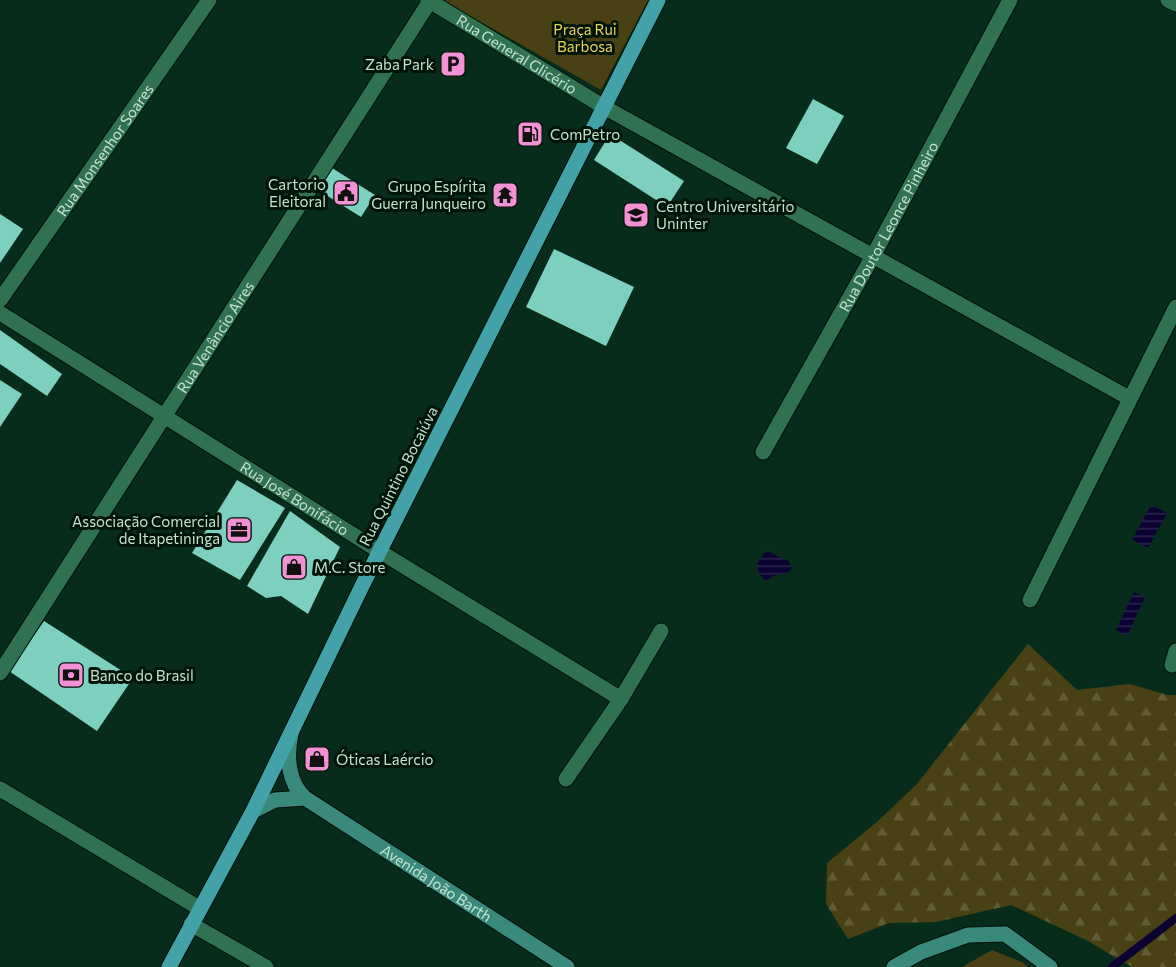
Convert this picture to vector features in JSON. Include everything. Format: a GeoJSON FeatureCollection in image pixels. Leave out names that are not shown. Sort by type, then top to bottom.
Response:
{"type":"FeatureCollection","features":[{"type":"Feature","properties":{"kind":"main road","name":"Rua Quintino Bocaiúva"},"geometry":{"type":"LineString","coordinates":[[169,967],[253,811],[380,551],[658,0]]}},
{"type":"Feature","properties":{"kind":"main road"},"geometry":{"type":"LineString","coordinates":[[294,724],[290,739],[289,762],[298,792],[305,798]]}},
{"type":"Feature","properties":{"kind":"main road"},"geometry":{"type":"LineString","coordinates":[[253,811],[275,800],[305,798]]}},
{"type":"Feature","properties":{"kind":"main road","name":"Avenida João Barth"},"geometry":{"type":"LineString","coordinates":[[305,798],[567,967]]}},
{"type":"Feature","properties":{"kind":"main road"},"geometry":{"type":"LineString","coordinates":[[894,967],[921,952],[968,935],[1005,934],[1050,967]]}},
{"type":"Feature","properties":{"kind":"street","name":"Rua Monsenhor Soares"},"geometry":{"type":"LineString","coordinates":[[0,300],[209,0]]}},
{"type":"Feature","properties":{"kind":"street","name":"Rua Doutor Leonce Pinheiro"},"geometry":{"type":"LineString","coordinates":[[763,452],[873,256],[1010,0]]}},
{"type":"Feature","properties":{"kind":"street"},"geometry":{"type":"LineString","coordinates":[[1168,0],[1176,4]]}},
{"type":"Feature","properties":{"kind":"street","name":"Rua General Glicério"},"geometry":{"type":"LineString","coordinates":[[429,1],[604,107],[1129,398]]}},
{"type":"Feature","properties":{"kind":"street","name":"Rua Venâncio Aires"},"geometry":{"type":"LineString","coordinates":[[0,673],[166,417],[429,1]]}},
{"type":"Feature","properties":{"kind":"street"},"geometry":{"type":"LineString","coordinates":[[1030,600],[1176,307]]}},
{"type":"Feature","properties":{"kind":"street","name":"Rua José Bonifácio"},"geometry":{"type":"LineString","coordinates":[[0,313],[621,699]]}},
{"type":"Feature","properties":{"kind":"street"},"geometry":{"type":"LineString","coordinates":[[566,779],[621,699],[661,631]]}},
{"type":"Feature","properties":{"kind":"street"},"geometry":{"type":"LineString","coordinates":[[0,789],[199,908]]}},
{"type":"Feature","properties":{"kind":"street"},"geometry":{"type":"LineString","coordinates":[[191,924],[266,967]]}},
{"type":"Feature","properties":{"kind":"green space","name":"Praça Rui Barbosa"},"geometry":{"type":"Polygon","coordinates":[[[442,0],[648,0],[601,90],[442,0]]]}},
{"type":"Feature","properties":{"kind":"green space"},"geometry":{"type":"Polygon","coordinates":[[[1028,644],[1077,690],[1130,684],[1167,695],[1176,695],[1176,967],[1132,967],[1086,940],[1011,905],[936,922],[889,923],[848,939],[826,904],[827,863],[878,821],[916,785],[1028,644]]]}},
{"type":"Feature","properties":{"kind":"green space"},"geometry":{"type":"Polygon","coordinates":[[[992,950],[1024,963],[1027,967],[962,967],[992,950]]]}},
{"type":"Feature","properties":{"kind":"shaded area"},"geometry":{"type":"Polygon","coordinates":[[[1151,505],[1167,513],[1148,548],[1132,540],[1151,505]]]}},
{"type":"Feature","properties":{"kind":"shaded area"},"geometry":{"type":"Polygon","coordinates":[[[768,551],[788,560],[792,568],[766,581],[759,574],[758,562],[768,551]]]}},
{"type":"Feature","properties":{"kind":"shaded area"},"geometry":{"type":"Polygon","coordinates":[[[1134,592],[1145,597],[1127,636],[1116,630],[1134,592]]]}},
{"type":"Feature","properties":{"kind":"building"},"geometry":{"type":"Polygon","coordinates":[[[813,99],[844,116],[817,164],[786,148],[813,99]]]}},
{"type":"Feature","properties":{"kind":"building"},"geometry":{"type":"Polygon","coordinates":[[[610,134],[684,181],[667,207],[594,160],[610,134]]]}},
{"type":"Feature","properties":{"kind":"building","name":"Cartorio Eleitoral"},"geometry":{"type":"Polygon","coordinates":[[[332,168],[375,195],[361,217],[318,190],[332,168]]]}},
{"type":"Feature","properties":{"kind":"building"},"geometry":{"type":"Polygon","coordinates":[[[0,214],[23,229],[0,263],[0,214]]]}},
{"type":"Feature","properties":{"kind":"building"},"geometry":{"type":"Polygon","coordinates":[[[554,249],[634,287],[606,346],[526,307],[554,249]]]}},
{"type":"Feature","properties":{"kind":"building"},"geometry":{"type":"Polygon","coordinates":[[[0,330],[62,374],[47,396],[0,364],[0,330]]]}},
{"type":"Feature","properties":{"kind":"building"},"geometry":{"type":"Polygon","coordinates":[[[0,380],[22,394],[0,427],[0,380]]]}},
{"type":"Feature","properties":{"kind":"building","name":"Associação Comercial de Itapetininga"},"geometry":{"type":"Polygon","coordinates":[[[237,480],[285,508],[240,580],[192,553],[237,480]]]}},
{"type":"Feature","properties":{"kind":"building","name":"M.C. Store"},"geometry":{"type":"Polygon","coordinates":[[[290,511],[340,547],[308,614],[281,596],[266,598],[247,586],[290,511]]]}},
{"type":"Feature","properties":{"kind":"building","name":"Banco do Brasil"},"geometry":{"type":"Polygon","coordinates":[[[44,621],[133,678],[97,731],[9,671],[44,621]]]}},
{"type":"Feature","properties":{"kind":"waterway"},"geometry":{"type":"LineString","coordinates":[[1112,967],[1176,918]]}},
{"type":"Feature","properties":{"kind":"place","name":"Zaba Park"},"geometry":{"type":"Point","coordinates":[453,64]}},
{"type":"Feature","properties":{"kind":"place","name":"ComPetro"},"geometry":{"type":"Point","coordinates":[530,134]}},
{"type":"Feature","properties":{"kind":"place","name":"Cartorio Eleitoral"},"geometry":{"type":"Point","coordinates":[346,193]}},
{"type":"Feature","properties":{"kind":"place","name":"Grupo Espírita Guerra Junqueiro"},"geometry":{"type":"Point","coordinates":[505,195]}},
{"type":"Feature","properties":{"kind":"place","name":"Centro Universitário Uninter"},"geometry":{"type":"Point","coordinates":[636,215]}},
{"type":"Feature","properties":{"kind":"place","name":"Associação Comercial de Itapetininga"},"geometry":{"type":"Point","coordinates":[239,530]}},
{"type":"Feature","properties":{"kind":"place","name":"M.C. Store"},"geometry":{"type":"Point","coordinates":[294,567]}},
{"type":"Feature","properties":{"kind":"place","name":"Banco do Brasil"},"geometry":{"type":"Point","coordinates":[71,675]}},
{"type":"Feature","properties":{"kind":"place","name":"Óticas Laércio"},"geometry":{"type":"Point","coordinates":[317,759]}}]}
